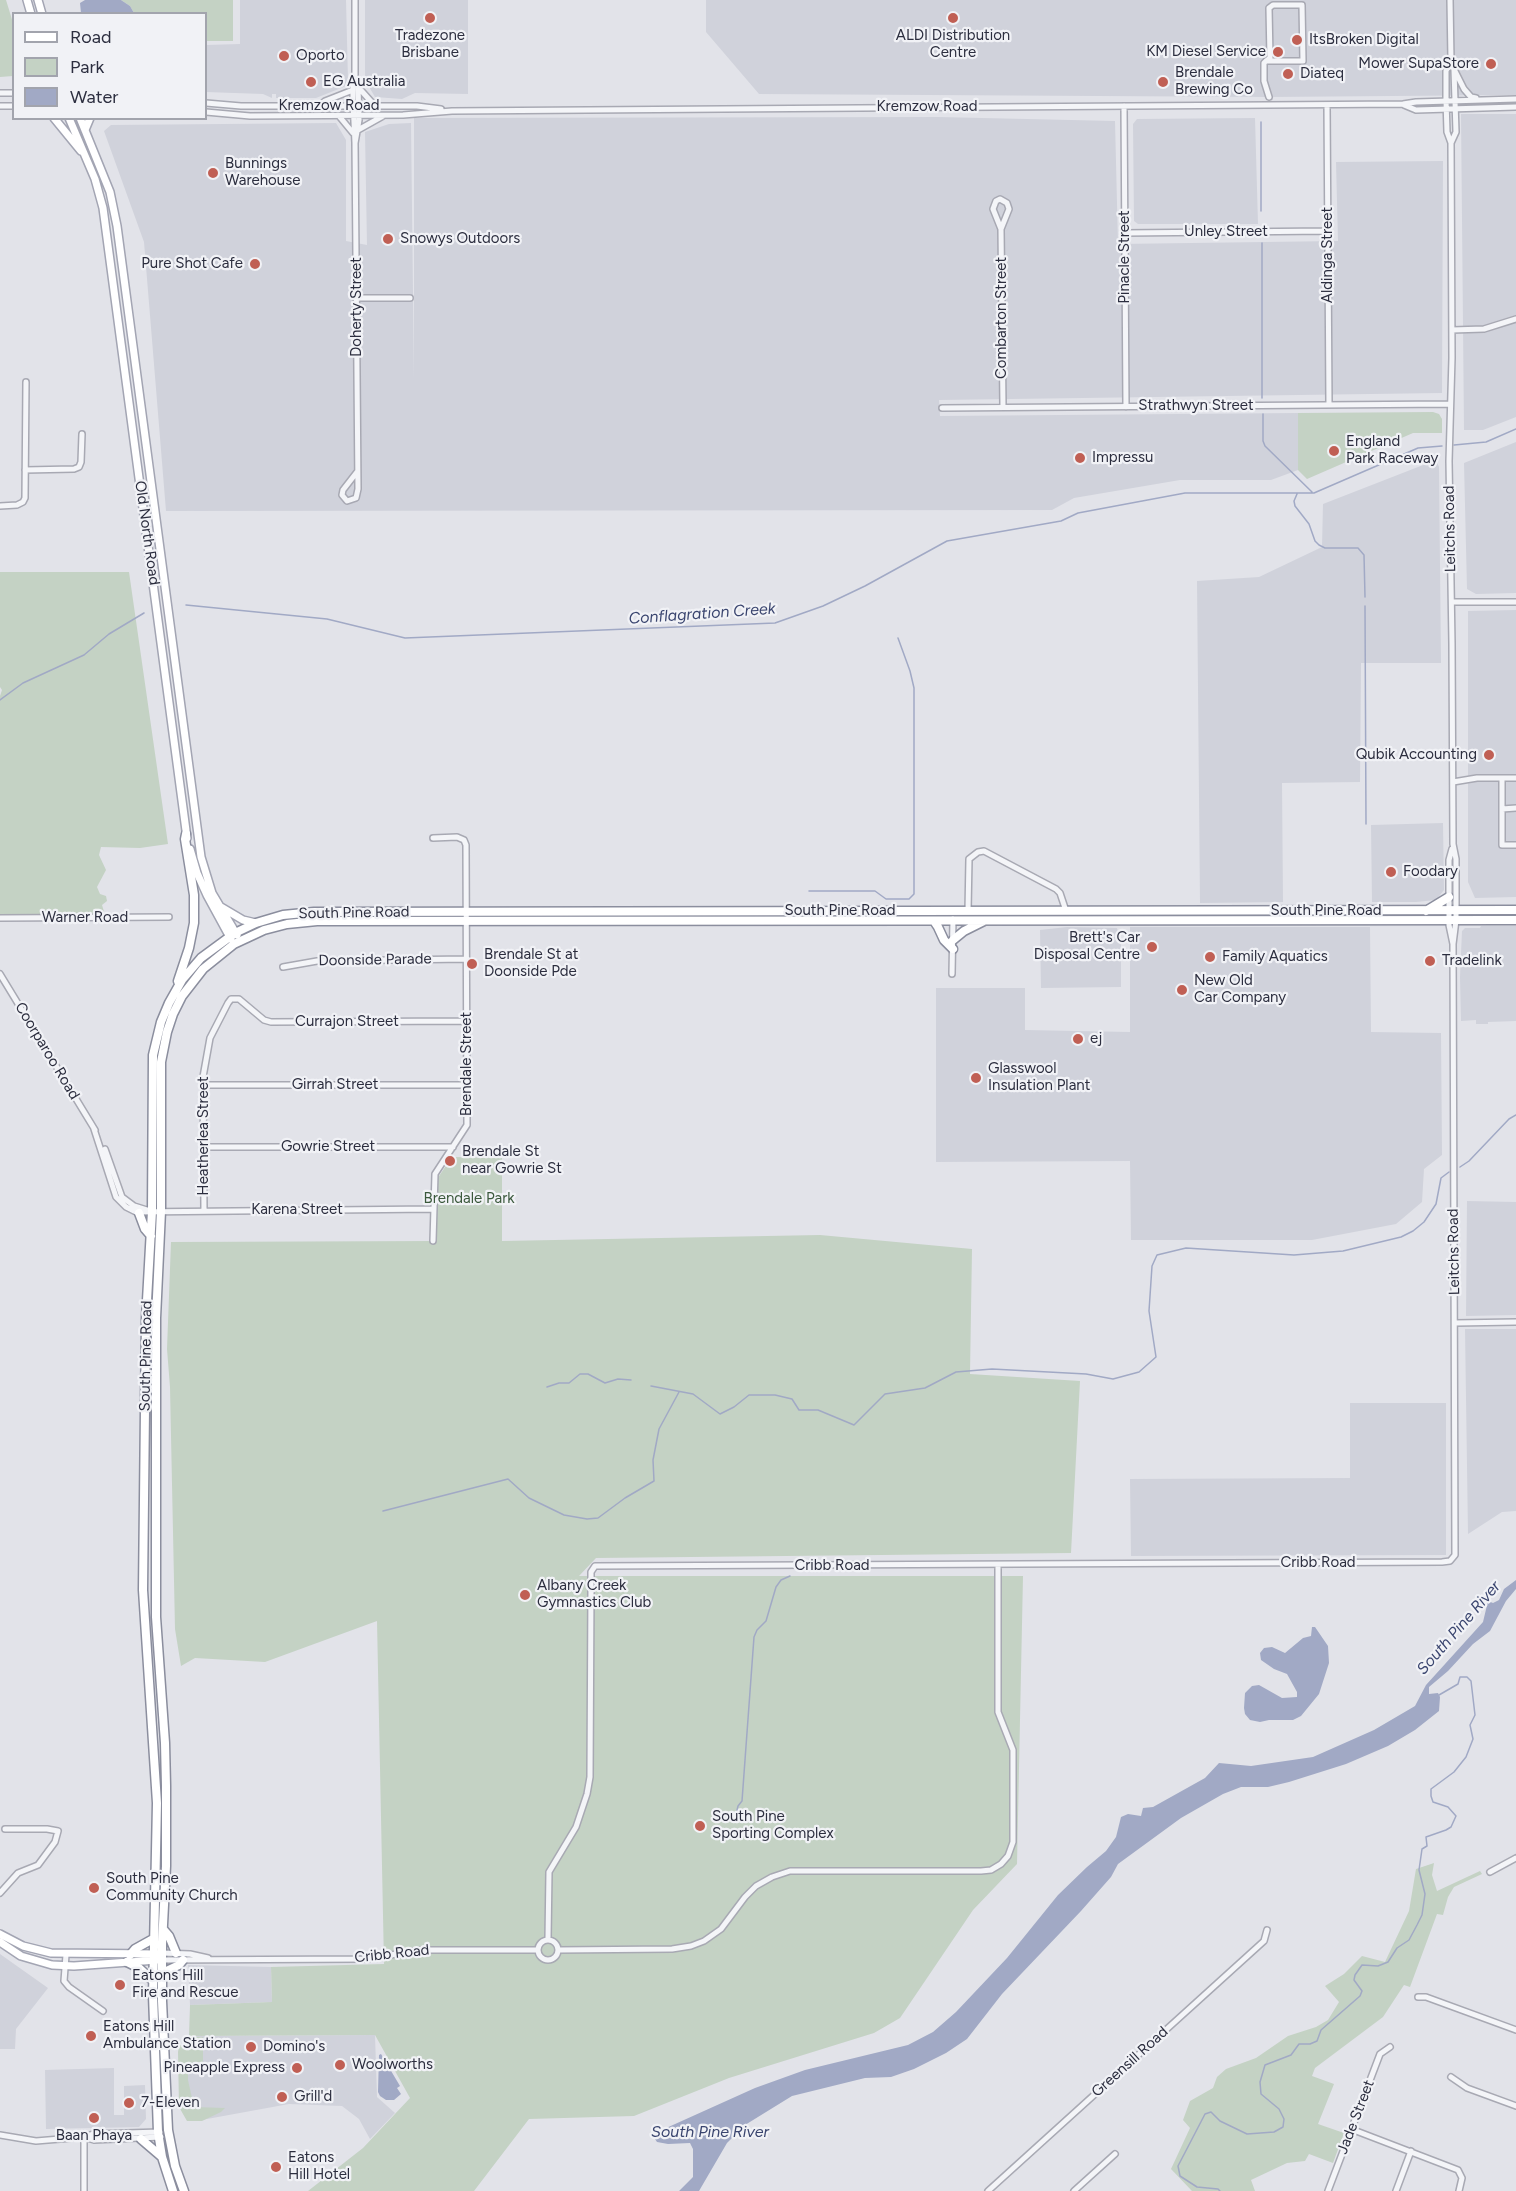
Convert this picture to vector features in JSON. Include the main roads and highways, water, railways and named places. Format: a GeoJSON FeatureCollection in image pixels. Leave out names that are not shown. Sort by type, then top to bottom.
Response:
{"type":"FeatureCollection","features":[{"type":"Feature","properties":{"kind":"highway"},"geometry":{"type":"LineString","coordinates":[[172,995],[189,948],[194,923],[194,895],[186,834]]}},
{"type":"Feature","properties":{"kind":"highway"},"geometry":{"type":"LineString","coordinates":[[1426,911],[1449,897]]}},
{"type":"Feature","properties":{"kind":"highway","name":"South Pine Road"},"geometry":{"type":"LineString","coordinates":[[173,2191],[162,2157],[159,2135],[153,1980],[163,1929],[166,1786],[155,1570],[156,1211],[152,1064],[161,1022],[172,995],[201,958],[256,923],[283,915],[314,912],[934,921],[968,911],[1199,911],[1301,915],[1452,915],[1516,910]]}},
{"type":"Feature","properties":{"kind":"highway"},"geometry":{"type":"LineString","coordinates":[[1199,911],[1199,920]]}},
{"type":"Feature","properties":{"kind":"highway","name":"South Pine Road"},"geometry":{"type":"LineString","coordinates":[[184,2191],[175,2166],[168,2133],[162,1973],[153,1939],[157,1803],[143,1569],[146,1318],[151,1236],[156,1211],[161,1062],[167,1032],[178,1005],[192,982],[235,938],[302,922],[467,916],[952,916],[984,921],[1199,920],[1426,911],[1516,920]]}},
{"type":"Feature","properties":{"kind":"highway"},"geometry":{"type":"LineString","coordinates":[[934,921],[944,940],[953,945],[964,931],[984,921]]}},
{"type":"Feature","properties":{"kind":"highway"},"geometry":{"type":"LineString","coordinates":[[139,1213],[145,1229],[151,1236]]}},
{"type":"Feature","properties":{"kind":"highway"},"geometry":{"type":"LineString","coordinates":[[163,1929],[169,1936],[176,1953]]}},
{"type":"Feature","properties":{"kind":"highway"},"geometry":{"type":"LineString","coordinates":[[153,1939],[135,1949],[128,1958],[153,1980]]}},
{"type":"Feature","properties":{"kind":"highway"},"geometry":{"type":"LineString","coordinates":[[162,1973],[179,1965],[183,1960]]}},
{"type":"Feature","properties":{"kind":"highway"},"geometry":{"type":"LineString","coordinates":[[141,2139],[162,2157]]}},
{"type":"Feature","properties":{"kind":"main road"},"geometry":{"type":"LineString","coordinates":[[56,120],[86,158]]}},
{"type":"Feature","properties":{"kind":"main road","name":"Old North Road"},"geometry":{"type":"LineString","coordinates":[[70,120],[95,179],[106,226],[186,834],[200,880],[235,938]]}},
{"type":"Feature","properties":{"kind":"main road","name":"Old North Road"},"geometry":{"type":"LineString","coordinates":[[81,120],[110,192],[117,226],[201,857],[212,893],[235,938]]}},
{"type":"Feature","properties":{"kind":"main road"},"geometry":{"type":"LineString","coordinates":[[85,130],[89,120]]}},
{"type":"Feature","properties":{"kind":"main road"},"geometry":{"type":"LineString","coordinates":[[219,905],[243,920],[256,923]]}},
{"type":"Feature","properties":{"kind":"main road"},"geometry":{"type":"LineString","coordinates":[[0,1934],[30,1949],[128,1958]]}},
{"type":"Feature","properties":{"kind":"main road"},"geometry":{"type":"LineString","coordinates":[[0,1942],[25,1957],[41,1963],[64,1966],[157,1957]]}},
{"type":"Feature","properties":{"kind":"water"},"geometry":{"type":"Polygon","coordinates":[[[85,0],[121,0],[130,6],[133,12],[81,12],[80,3],[85,0]]]}},
{"type":"Feature","properties":{"kind":"water","name":"South Pine River"},"geometry":{"type":"Polygon","coordinates":[[[1516,1580],[1516,1589],[1506,1601],[1490,1631],[1473,1644],[1448,1671],[1429,1687],[1429,1694],[1438,1693],[1440,1697],[1439,1711],[1415,1730],[1388,1746],[1346,1764],[1268,1787],[1241,1787],[1223,1794],[1181,1818],[1118,1864],[1111,1877],[1002,1994],[967,2039],[946,2053],[914,2069],[891,2077],[865,2078],[792,2096],[745,2125],[727,2143],[699,2191],[679,2191],[693,2177],[693,2149],[690,2143],[657,2142],[655,2139],[664,2129],[755,2088],[805,2070],[908,2045],[933,2032],[956,2012],[1007,1958],[1058,1895],[1106,1851],[1116,1837],[1121,1817],[1128,1814],[1141,1816],[1143,1808],[1153,1807],[1205,1778],[1219,1763],[1251,1766],[1313,1757],[1374,1730],[1415,1706],[1426,1685],[1483,1622],[1488,1601],[1493,1603],[1499,1600],[1504,1589],[1516,1580]]]}},
{"type":"Feature","properties":{"kind":"water"},"geometry":{"type":"Polygon","coordinates":[[[1312,1627],[1315,1627],[1328,1646],[1329,1663],[1319,1694],[1301,1716],[1293,1720],[1260,1722],[1250,1720],[1244,1708],[1245,1693],[1252,1686],[1259,1685],[1282,1698],[1297,1697],[1297,1692],[1287,1674],[1261,1660],[1260,1653],[1264,1648],[1272,1647],[1285,1653],[1303,1638],[1311,1636],[1312,1627]]]}},
{"type":"Feature","properties":{"kind":"water"},"geometry":{"type":"Polygon","coordinates":[[[381,2054],[400,2086],[397,2088],[401,2094],[394,2100],[386,2100],[378,2092],[379,2055],[381,2054]]]}},
{"type":"Feature","properties":{"kind":"waterway"},"geometry":{"type":"LineString","coordinates":[[1261,122],[1261,211]]}},
{"type":"Feature","properties":{"kind":"waterway"},"geometry":{"type":"LineString","coordinates":[[1262,243],[1262,398]]}},
{"type":"Feature","properties":{"kind":"waterway"},"geometry":{"type":"LineString","coordinates":[[1263,414],[1265,446],[1312,492]]}},
{"type":"Feature","properties":{"kind":"waterway","name":"Conflagration Creek"},"geometry":{"type":"LineString","coordinates":[[1454,445],[1486,442],[1516,429]]}},
{"type":"Feature","properties":{"kind":"waterway","name":"Conflagration Creek"},"geometry":{"type":"LineString","coordinates":[[186,605],[327,619],[405,638],[775,623],[823,606],[865,586],[947,541],[1061,521],[1078,513],[1185,493],[1314,493],[1418,448],[1442,446]]}},
{"type":"Feature","properties":{"kind":"waterway"},"geometry":{"type":"LineString","coordinates":[[1297,494],[1294,501],[1295,506],[1309,524],[1315,541],[1319,545],[1325,548],[1358,548],[1364,555],[1365,597]]}},
{"type":"Feature","properties":{"kind":"waterway"},"geometry":{"type":"LineString","coordinates":[[1365,606],[1366,824]]}},
{"type":"Feature","properties":{"kind":"waterway","name":"Conflagration Creek"},"geometry":{"type":"LineString","coordinates":[[0,700],[23,683],[84,655],[109,634],[144,613]]}},
{"type":"Feature","properties":{"kind":"waterway"},"geometry":{"type":"LineString","coordinates":[[809,891],[875,891],[886,899],[909,899],[914,894],[914,688],[898,638]]}},
{"type":"Feature","properties":{"kind":"waterway"},"geometry":{"type":"LineString","coordinates":[[1460,1167],[1469,1161],[1509,1119],[1516,1115]]}},
{"type":"Feature","properties":{"kind":"waterway"},"geometry":{"type":"LineString","coordinates":[[651,1386],[693,1394],[720,1414],[734,1407],[749,1395],[775,1395],[792,1399],[799,1410],[818,1410],[854,1425],[885,1394],[925,1388],[956,1372],[992,1369],[1086,1374],[1113,1379],[1139,1372],[1156,1357],[1149,1311],[1152,1266],[1157,1255],[1186,1248],[1294,1255],[1343,1251],[1401,1237],[1424,1222],[1436,1204],[1441,1178],[1449,1172]]}},
{"type":"Feature","properties":{"kind":"waterway"},"geometry":{"type":"LineString","coordinates":[[547,1387],[569,1383],[580,1374],[588,1374],[605,1383],[618,1379],[631,1380]]}},
{"type":"Feature","properties":{"kind":"waterway"},"geometry":{"type":"LineString","coordinates":[[383,1511],[508,1479],[529,1498],[564,1515],[587,1519],[598,1518],[625,1498],[654,1481],[653,1460],[659,1429],[679,1392]]}},
{"type":"Feature","properties":{"kind":"waterway"},"geometry":{"type":"LineString","coordinates":[[736,1815],[742,1801],[754,1637],[766,1621],[776,1587],[781,1580],[790,1576]]}},
{"type":"Feature","properties":{"kind":"waterway"},"geometry":{"type":"LineString","coordinates":[[1220,2191],[1197,2187],[1180,2176],[1178,2166],[1205,2114],[1211,2112],[1220,2121],[1247,2134],[1274,2132],[1283,2127],[1284,2119],[1279,2109],[1261,2094],[1260,2082],[1265,2065],[1291,2055],[1299,2044],[1310,2044],[1317,2041],[1321,2030],[1360,1996],[1362,1991],[1354,1980],[1362,1965],[1378,1966],[1388,1962],[1397,1948],[1409,1940],[1422,1915],[1425,1894],[1419,1870],[1422,1849],[1427,1846],[1426,1837],[1451,1827],[1456,1816],[1448,1807],[1433,1802],[1431,1789],[1454,1772],[1466,1757],[1473,1739],[1470,1725],[1475,1715],[1471,1681],[1467,1677],[1460,1677],[1458,1684],[1439,1695]]}},
{"type":"Feature","properties":{"kind":"place","name":"Tradezone Brisbane"},"geometry":{"type":"Point","coordinates":[430,18]}},
{"type":"Feature","properties":{"kind":"place","name":"ALDI Distribution Centre"},"geometry":{"type":"Point","coordinates":[953,18]}},
{"type":"Feature","properties":{"kind":"place","name":"ItsBroken Digital"},"geometry":{"type":"Point","coordinates":[1297,40]}},
{"type":"Feature","properties":{"kind":"place","name":"KM Diesel Service"},"geometry":{"type":"Point","coordinates":[1278,52]}},
{"type":"Feature","properties":{"kind":"place","name":"Oporto"},"geometry":{"type":"Point","coordinates":[284,56]}},
{"type":"Feature","properties":{"kind":"place","name":"Mower SupaStore"},"geometry":{"type":"Point","coordinates":[1491,64]}},
{"type":"Feature","properties":{"kind":"place","name":"Diateq"},"geometry":{"type":"Point","coordinates":[1288,74]}},
{"type":"Feature","properties":{"kind":"place","name":"EG Australia"},"geometry":{"type":"Point","coordinates":[311,82]}},
{"type":"Feature","properties":{"kind":"place","name":"Brendale Brewing Co"},"geometry":{"type":"Point","coordinates":[1163,82]}},
{"type":"Feature","properties":{"kind":"place","name":"Bunnings Warehouse"},"geometry":{"type":"Point","coordinates":[213,173]}},
{"type":"Feature","properties":{"kind":"place","name":"Snowys Outdoors"},"geometry":{"type":"Point","coordinates":[388,239]}},
{"type":"Feature","properties":{"kind":"place","name":"Pure Shot Cafe"},"geometry":{"type":"Point","coordinates":[255,264]}},
{"type":"Feature","properties":{"kind":"place","name":"England Park Raceway"},"geometry":{"type":"Point","coordinates":[1334,451]}},
{"type":"Feature","properties":{"kind":"place","name":"Impressu"},"geometry":{"type":"Point","coordinates":[1080,458]}},
{"type":"Feature","properties":{"kind":"place","name":"Qubik Accounting"},"geometry":{"type":"Point","coordinates":[1489,755]}},
{"type":"Feature","properties":{"kind":"place","name":"Foodary"},"geometry":{"type":"Point","coordinates":[1391,872]}},
{"type":"Feature","properties":{"kind":"place","name":"Brett's Car Disposal Centre"},"geometry":{"type":"Point","coordinates":[1152,947]}},
{"type":"Feature","properties":{"kind":"place","name":"Family Aquatics"},"geometry":{"type":"Point","coordinates":[1210,957]}},
{"type":"Feature","properties":{"kind":"place","name":"Tradelink"},"geometry":{"type":"Point","coordinates":[1430,961]}},
{"type":"Feature","properties":{"kind":"place","name":"Brendale St at Doonside Pde"},"geometry":{"type":"Point","coordinates":[472,964]}},
{"type":"Feature","properties":{"kind":"place","name":"New Old Car Company"},"geometry":{"type":"Point","coordinates":[1182,990]}},
{"type":"Feature","properties":{"kind":"place","name":"ej"},"geometry":{"type":"Point","coordinates":[1078,1039]}},
{"type":"Feature","properties":{"kind":"place","name":"Glasswool Insulation Plant"},"geometry":{"type":"Point","coordinates":[976,1078]}},
{"type":"Feature","properties":{"kind":"place","name":"Brendale St near Gowrie St"},"geometry":{"type":"Point","coordinates":[450,1161]}},
{"type":"Feature","properties":{"kind":"place","name":"Albany Creek Gymnastics Club"},"geometry":{"type":"Point","coordinates":[525,1595]}},
{"type":"Feature","properties":{"kind":"place","name":"South Pine Sporting Complex"},"geometry":{"type":"Point","coordinates":[700,1826]}},
{"type":"Feature","properties":{"kind":"place","name":"South Pine Community Church"},"geometry":{"type":"Point","coordinates":[94,1888]}},
{"type":"Feature","properties":{"kind":"place","name":"Eatons Hill Fire and Rescue"},"geometry":{"type":"Point","coordinates":[120,1985]}},
{"type":"Feature","properties":{"kind":"place","name":"Eatons Hill Ambulance Station"},"geometry":{"type":"Point","coordinates":[91,2036]}},
{"type":"Feature","properties":{"kind":"place","name":"Domino's"},"geometry":{"type":"Point","coordinates":[251,2047]}},
{"type":"Feature","properties":{"kind":"place","name":"Woolworths"},"geometry":{"type":"Point","coordinates":[340,2065]}},
{"type":"Feature","properties":{"kind":"place","name":"Pineapple Express"},"geometry":{"type":"Point","coordinates":[297,2068]}},
{"type":"Feature","properties":{"kind":"place","name":"Grill'd"},"geometry":{"type":"Point","coordinates":[282,2097]}},
{"type":"Feature","properties":{"kind":"place","name":"7-Eleven"},"geometry":{"type":"Point","coordinates":[129,2103]}},
{"type":"Feature","properties":{"kind":"place","name":"Baan Phaya"},"geometry":{"type":"Point","coordinates":[94,2118]}},
{"type":"Feature","properties":{"kind":"place","name":"Eatons Hill Hotel"},"geometry":{"type":"Point","coordinates":[276,2167]}},
{"type":"Feature","properties":{"kind":"park label","name":"Brendale Park"},"geometry":{"type":"Point","coordinates":[469,1199]}}]}
